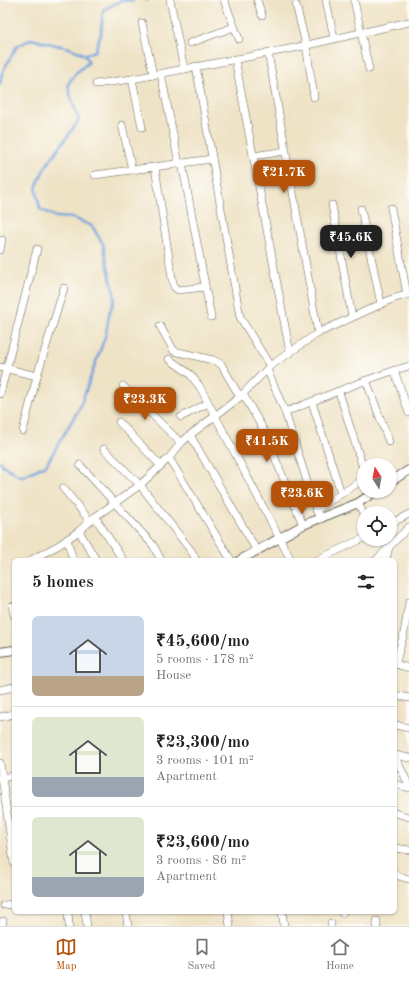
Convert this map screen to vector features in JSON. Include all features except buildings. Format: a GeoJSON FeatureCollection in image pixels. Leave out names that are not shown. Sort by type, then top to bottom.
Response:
{"type":"FeatureCollection","features":[{"type":"Feature","properties":{"kind":"street"},"geometry":{"type":"LineString","coordinates":[[170,0],[184,69]]}},
{"type":"Feature","properties":{"kind":"street"},"geometry":{"type":"LineString","coordinates":[[224,0],[239,39]]}},
{"type":"Feature","properties":{"kind":"street"},"geometry":{"type":"LineString","coordinates":[[257,0],[262,15]]}},
{"type":"Feature","properties":{"kind":"street"},"geometry":{"type":"LineString","coordinates":[[326,0],[334,38]]}},
{"type":"Feature","properties":{"kind":"street"},"geometry":{"type":"LineString","coordinates":[[354,0],[369,69]]}},
{"type":"Feature","properties":{"kind":"street"},"geometry":{"type":"LineString","coordinates":[[296,5],[306,45],[314,97]]}},
{"type":"Feature","properties":{"kind":"street"},"geometry":{"type":"LineString","coordinates":[[96,84],[132,80],[306,45],[409,22]]}},
{"type":"Feature","properties":{"kind":"street"},"geometry":{"type":"LineString","coordinates":[[142,23],[153,75]]}},
{"type":"Feature","properties":{"kind":"street"},"geometry":{"type":"LineString","coordinates":[[190,43],[234,27]]}},
{"type":"Feature","properties":{"kind":"street"},"geometry":{"type":"LineString","coordinates":[[268,52],[318,333]]}},
{"type":"Feature","properties":{"kind":"street"},"geometry":{"type":"LineString","coordinates":[[235,59],[290,353]]}},
{"type":"Feature","properties":{"kind":"street"},"geometry":{"type":"LineString","coordinates":[[196,66],[240,317],[269,368],[320,519]]}},
{"type":"Feature","properties":{"kind":"street"},"geometry":{"type":"LineString","coordinates":[[161,74],[181,164],[211,318]]}},
{"type":"Feature","properties":{"kind":"street"},"geometry":{"type":"LineString","coordinates":[[132,80],[142,127]]}},
{"type":"Feature","properties":{"kind":"street"},"geometry":{"type":"LineString","coordinates":[[122,125],[132,170]]}},
{"type":"Feature","properties":{"kind":"street"},"geometry":{"type":"LineString","coordinates":[[253,156],[286,151]]}},
{"type":"Feature","properties":{"kind":"street"},"geometry":{"type":"LineString","coordinates":[[95,175],[212,159]]}},
{"type":"Feature","properties":{"kind":"street"},"geometry":{"type":"LineString","coordinates":[[155,167],[174,287],[178,290],[205,287]]}},
{"type":"Feature","properties":{"kind":"street"},"geometry":{"type":"LineString","coordinates":[[332,206],[352,317]]}},
{"type":"Feature","properties":{"kind":"street"},"geometry":{"type":"LineString","coordinates":[[34,558],[79,531],[140,485],[169,458],[181,443],[190,435],[242,396],[269,368],[318,333],[392,299],[408,294],[391,208]]}},
{"type":"Feature","properties":{"kind":"street"},"geometry":{"type":"LineString","coordinates":[[361,209],[381,304]]}},
{"type":"Feature","properties":{"kind":"street"},"geometry":{"type":"LineString","coordinates":[[0,250],[2,240]]}},
{"type":"Feature","properties":{"kind":"street"},"geometry":{"type":"LineString","coordinates":[[0,394],[3,368],[37,249]]}},
{"type":"Feature","properties":{"kind":"street"},"geometry":{"type":"LineString","coordinates":[[23,431],[64,288]]}},
{"type":"Feature","properties":{"kind":"street"},"geometry":{"type":"LineString","coordinates":[[160,326],[174,351],[213,360],[221,364],[263,429],[303,525]]}},
{"type":"Feature","properties":{"kind":"street"},"geometry":{"type":"LineString","coordinates":[[169,359],[190,374],[195,381],[281,538],[290,558]]}},
{"type":"Feature","properties":{"kind":"street"},"geometry":{"type":"LineString","coordinates":[[285,412],[340,392],[366,380],[409,366]]}},
{"type":"Feature","properties":{"kind":"street"},"geometry":{"type":"LineString","coordinates":[[3,368],[38,376]]}},
{"type":"Feature","properties":{"kind":"street"},"geometry":{"type":"LineString","coordinates":[[394,370],[409,413]]}},
{"type":"Feature","properties":{"kind":"street"},"geometry":{"type":"LineString","coordinates":[[366,380],[390,442]]}},
{"type":"Feature","properties":{"kind":"street"},"geometry":{"type":"LineString","coordinates":[[123,386],[181,443]]}},
{"type":"Feature","properties":{"kind":"street"},"geometry":{"type":"LineString","coordinates":[[340,392],[360,458]]}},
{"type":"Feature","properties":{"kind":"street"},"geometry":{"type":"LineString","coordinates":[[312,402],[341,493]]}},
{"type":"Feature","properties":{"kind":"street"},"geometry":{"type":"LineString","coordinates":[[181,417],[208,403]]}},
{"type":"Feature","properties":{"kind":"street"},"geometry":{"type":"LineString","coordinates":[[119,422],[161,466]]}},
{"type":"Feature","properties":{"kind":"street"},"geometry":{"type":"LineString","coordinates":[[190,435],[257,551]]}},
{"type":"Feature","properties":{"kind":"street"},"geometry":{"type":"LineString","coordinates":[[104,449],[140,485],[192,552],[195,558]]}},
{"type":"Feature","properties":{"kind":"street"},"geometry":{"type":"LineString","coordinates":[[169,458],[230,558]]}},
{"type":"Feature","properties":{"kind":"street"},"geometry":{"type":"LineString","coordinates":[[80,465],[153,545],[160,558]]}},
{"type":"Feature","properties":{"kind":"street"},"geometry":{"type":"LineString","coordinates":[[397,478],[409,470]]}},
{"type":"Feature","properties":{"kind":"street"},"geometry":{"type":"LineString","coordinates":[[316,510],[357,483]]}},
{"type":"Feature","properties":{"kind":"street"},"geometry":{"type":"LineString","coordinates":[[63,488],[93,519],[122,558]]}},
{"type":"Feature","properties":{"kind":"street"},"geometry":{"type":"LineString","coordinates":[[244,558],[303,525],[358,503],[364,498]]}},
{"type":"Feature","properties":{"kind":"street"},"geometry":{"type":"LineString","coordinates":[[397,520],[409,514]]}},
{"type":"Feature","properties":{"kind":"street"},"geometry":{"type":"LineString","coordinates":[[378,558],[408,529]]}},
{"type":"Feature","properties":{"kind":"street"},"geometry":{"type":"LineString","coordinates":[[79,531],[95,558]]}},
{"type":"Feature","properties":{"kind":"street"},"geometry":{"type":"LineString","coordinates":[[67,539],[73,558]]}},
{"type":"Feature","properties":{"kind":"street"},"geometry":{"type":"LineString","coordinates":[[322,558],[357,541]]}},
{"type":"Feature","properties":{"kind":"street"},"geometry":{"type":"LineString","coordinates":[[386,558],[389,547]]}},
{"type":"Feature","properties":{"kind":"street"},"geometry":{"type":"LineString","coordinates":[[397,658],[404,633],[409,602]]}},
{"type":"Feature","properties":{"kind":"street"},"geometry":{"type":"LineString","coordinates":[[397,631],[404,633]]}},
{"type":"Feature","properties":{"kind":"street"},"geometry":{"type":"LineString","coordinates":[[0,652],[12,650]]}},
{"type":"Feature","properties":{"kind":"street"},"geometry":{"type":"LineString","coordinates":[[397,665],[409,668]]}},
{"type":"Feature","properties":{"kind":"street"},"geometry":{"type":"LineString","coordinates":[[0,690],[12,687]]}},
{"type":"Feature","properties":{"kind":"street"},"geometry":{"type":"LineString","coordinates":[[397,695],[409,698]]}},
{"type":"Feature","properties":{"kind":"street"},"geometry":{"type":"LineString","coordinates":[[0,717],[12,714]]}},
{"type":"Feature","properties":{"kind":"street"},"geometry":{"type":"LineString","coordinates":[[397,725],[409,728]]}},
{"type":"Feature","properties":{"kind":"street"},"geometry":{"type":"LineString","coordinates":[[397,756],[409,758]]}},
{"type":"Feature","properties":{"kind":"street"},"geometry":{"type":"LineString","coordinates":[[397,760],[409,786]]}},
{"type":"Feature","properties":{"kind":"street"},"geometry":{"type":"LineString","coordinates":[[0,762],[12,850]]}},
{"type":"Feature","properties":{"kind":"street"},"geometry":{"type":"LineString","coordinates":[[1,778],[12,776]]}},
{"type":"Feature","properties":{"kind":"street"},"geometry":{"type":"LineString","coordinates":[[397,784],[409,786]]}},
{"type":"Feature","properties":{"kind":"street"},"geometry":{"type":"LineString","coordinates":[[397,814],[409,817]]}},
{"type":"Feature","properties":{"kind":"street"},"geometry":{"type":"LineString","coordinates":[[397,848],[409,850]]}},
{"type":"Feature","properties":{"kind":"street"},"geometry":{"type":"LineString","coordinates":[[397,876],[409,879]]}},
{"type":"Feature","properties":{"kind":"street"},"geometry":{"type":"LineString","coordinates":[[4,905],[12,904]]}},
{"type":"Feature","properties":{"kind":"street"},"geometry":{"type":"LineString","coordinates":[[68,914],[69,926]]}},
{"type":"Feature","properties":{"kind":"street"},"geometry":{"type":"LineString","coordinates":[[85,914],[87,926]]}},
{"type":"Feature","properties":{"kind":"street"},"geometry":{"type":"LineString","coordinates":[[126,914],[128,926]]}},
{"type":"Feature","properties":{"kind":"street"},"geometry":{"type":"LineString","coordinates":[[228,914],[230,926]]}},
{"type":"Feature","properties":{"kind":"street"},"geometry":{"type":"LineString","coordinates":[[282,914],[284,926]]}},
{"type":"Feature","properties":{"kind":"waterway"},"geometry":{"type":"LineString","coordinates":[[0,84],[2,73],[17,46],[32,39],[66,47],[85,55],[95,51],[101,34],[103,10],[120,1],[133,0]]}},
{"type":"Feature","properties":{"kind":"waterway"},"geometry":{"type":"LineString","coordinates":[[0,461],[1,464],[21,477],[46,465],[80,407],[106,334],[109,314],[115,298],[103,244],[92,226],[73,218],[56,217],[40,209],[36,188],[44,169],[79,120],[70,95],[68,84],[76,73],[89,62],[85,55]]}}]}
